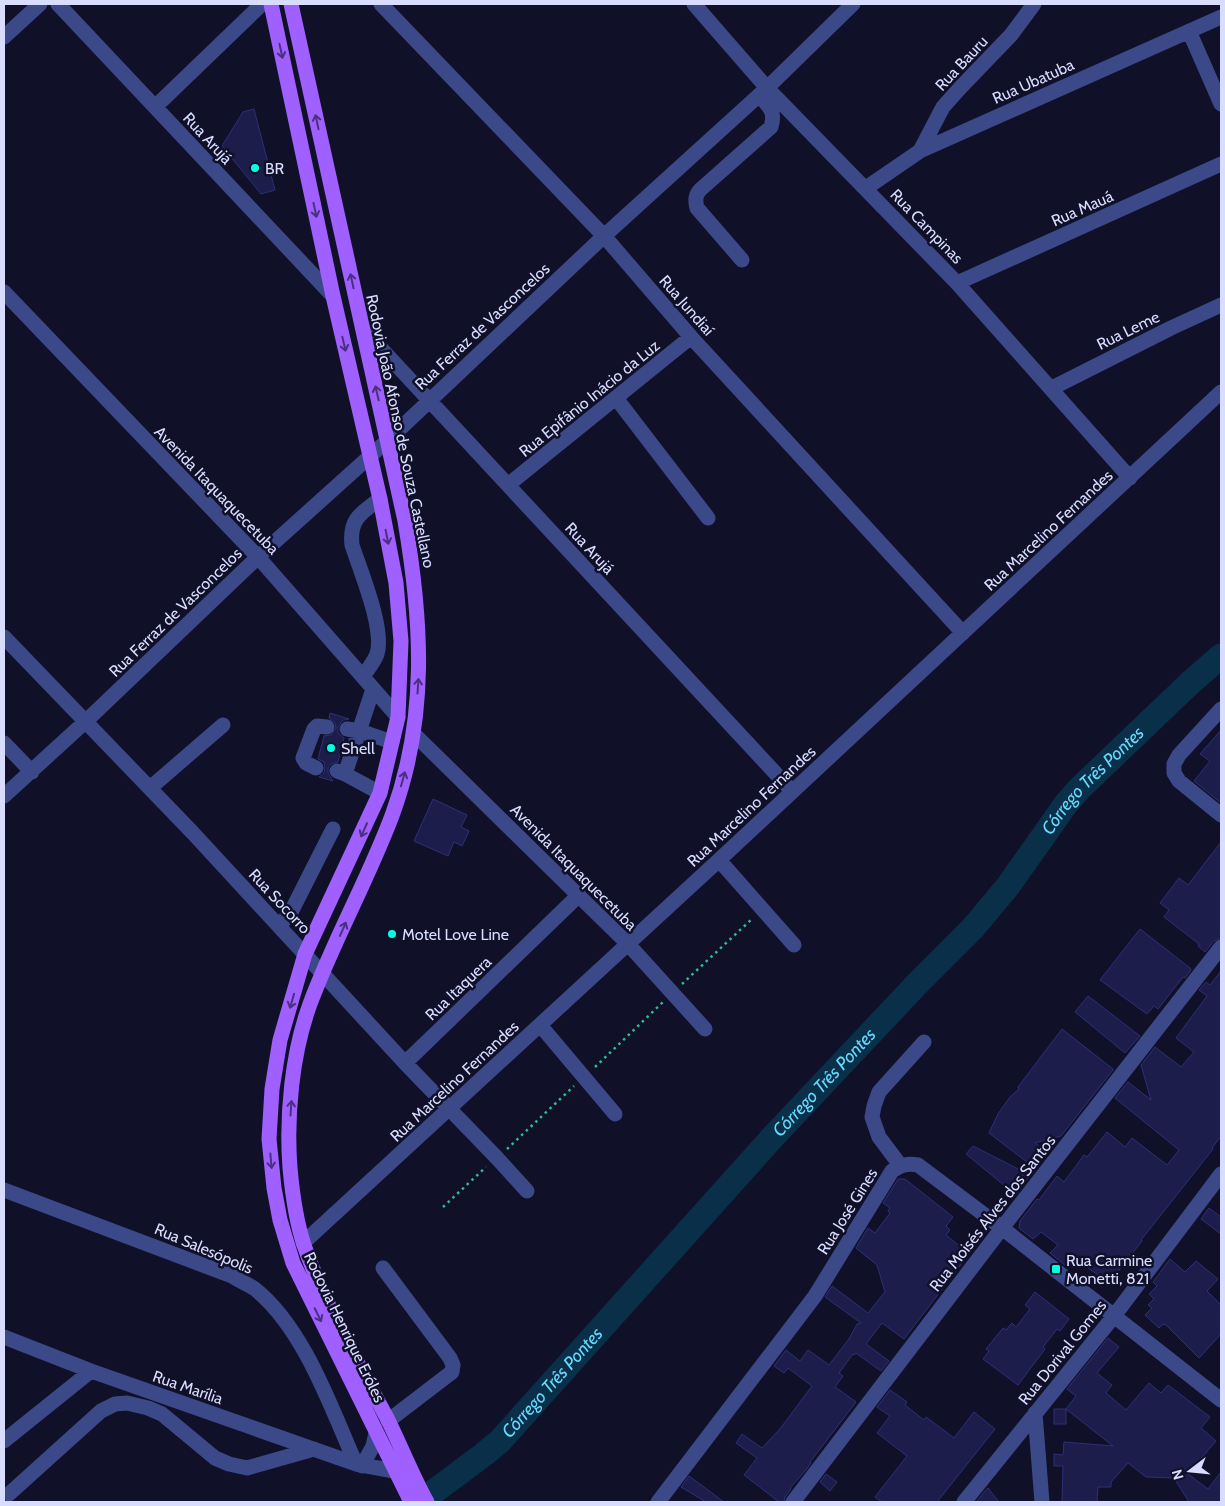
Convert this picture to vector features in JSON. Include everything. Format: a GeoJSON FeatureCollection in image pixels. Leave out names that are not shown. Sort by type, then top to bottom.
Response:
{"type":"FeatureCollection","features":[{"type":"Feature","properties":{"kind":"main road"},"geometry":{"type":"LineString","coordinates":[[271,4],[333,296],[380,499],[396,583],[400,632],[398,717],[380,793],[305,954]]}},
{"type":"Feature","properties":{"kind":"main road","name":"Rodovia João Afonso de Souza Castellano"},"geometry":{"type":"LineString","coordinates":[[292,4],[388,440],[406,530],[417,604],[419,670],[414,734],[394,812],[373,863],[322,974]]}},
{"type":"Feature","properties":{"kind":"main road","name":"Rodovia Henrique Eróles"},"geometry":{"type":"LineString","coordinates":[[305,954],[280,1040],[272,1089],[269,1139],[274,1188],[280,1220],[292,1263],[360,1397],[394,1471],[427,1502]]}},
{"type":"Feature","properties":{"kind":"main road","name":"Rodovia Henrique Eróles"},"geometry":{"type":"LineString","coordinates":[[322,974],[300,1036],[289,1130],[290,1169],[303,1243],[324,1292],[388,1421],[408,1483],[411,1502]]}},
{"type":"Feature","properties":{"kind":"street"},"geometry":{"type":"LineString","coordinates":[[4,37],[40,4]]}},
{"type":"Feature","properties":{"kind":"street","name":"Rua Arujá"},"geometry":{"type":"LineString","coordinates":[[58,4],[333,296]]}},
{"type":"Feature","properties":{"kind":"street"},"geometry":{"type":"LineString","coordinates":[[156,107],[262,4]]}},
{"type":"Feature","properties":{"kind":"street","name":"Rua Jundiaí"},"geometry":{"type":"LineString","coordinates":[[381,4],[604,236],[691,337],[963,633]]}},
{"type":"Feature","properties":{"kind":"street","name":"Rua Campinas"},"geometry":{"type":"LineString","coordinates":[[694,4],[763,92],[866,188],[957,283],[1130,478]]}},
{"type":"Feature","properties":{"kind":"street","name":"Rua Ferraz de Vasconcelos"},"geometry":{"type":"LineString","coordinates":[[4,796],[32,772],[258,557],[388,440],[604,236],[763,92],[853,4]]}},
{"type":"Feature","properties":{"kind":"street","name":"Rua Bauru"},"geometry":{"type":"LineString","coordinates":[[920,151],[943,107],[1011,35],[1034,4]]}},
{"type":"Feature","properties":{"kind":"street","name":"Rua Ubatuba"},"geometry":{"type":"LineString","coordinates":[[866,188],[920,151],[1221,17]]}},
{"type":"Feature","properties":{"kind":"street"},"geometry":{"type":"LineString","coordinates":[[1189,31],[1221,104]]}},
{"type":"Feature","properties":{"kind":"street"},"geometry":{"type":"LineString","coordinates":[[742,260],[697,208],[697,193],[770,127],[773,119],[771,109],[763,92]]}},
{"type":"Feature","properties":{"kind":"street","name":"Rua Mauá"},"geometry":{"type":"LineString","coordinates":[[957,283],[1221,164]]}},
{"type":"Feature","properties":{"kind":"street","name":"Avenida Itaquaquecetuba"},"geometry":{"type":"LineString","coordinates":[[4,292],[258,557],[398,717]]}},
{"type":"Feature","properties":{"kind":"street","name":"Rua Leme"},"geometry":{"type":"LineString","coordinates":[[1052,388],[1221,305]]}},
{"type":"Feature","properties":{"kind":"street","name":"Rua Arujá"},"geometry":{"type":"LineString","coordinates":[[363,329],[792,791]]}},
{"type":"Feature","properties":{"kind":"street","name":"Rua Epifânio Inácio da Luz"},"geometry":{"type":"LineString","coordinates":[[508,486],[691,337]]}},
{"type":"Feature","properties":{"kind":"street","name":"Rua Marcelino Fernandes"},"geometry":{"type":"LineString","coordinates":[[303,1243],[719,860],[1221,392]]}},
{"type":"Feature","properties":{"kind":"street"},"geometry":{"type":"LineString","coordinates":[[616,398],[708,518]]}},
{"type":"Feature","properties":{"kind":"street"},"geometry":{"type":"LineString","coordinates":[[363,677],[377,654],[378,637],[376,620],[352,545],[351,532],[360,514],[380,499]]}},
{"type":"Feature","properties":{"kind":"street","name":"Rua Socorro"},"geometry":{"type":"LineString","coordinates":[[4,637],[150,788],[405,1063],[527,1191]]}},
{"type":"Feature","properties":{"kind":"street"},"geometry":{"type":"LineString","coordinates":[[373,689],[354,730],[340,772],[380,793]]}},
{"type":"Feature","properties":{"kind":"street"},"geometry":{"type":"LineString","coordinates":[[1221,709],[1179,755],[1174,764],[1174,773],[1179,781],[1221,816]]}},
{"type":"Feature","properties":{"kind":"street"},"geometry":{"type":"LineString","coordinates":[[150,788],[223,725]]}},
{"type":"Feature","properties":{"kind":"street"},"geometry":{"type":"LineString","coordinates":[[316,768],[306,763],[303,758],[314,729],[317,726],[327,727]]}},
{"type":"Feature","properties":{"kind":"street"},"geometry":{"type":"LineString","coordinates":[[354,730],[392,742]]}},
{"type":"Feature","properties":{"kind":"street","name":"Avenida Itaquaquecetuba"},"geometry":{"type":"LineString","coordinates":[[414,734],[628,944],[674,992],[705,1029]]}},
{"type":"Feature","properties":{"kind":"street"},"geometry":{"type":"LineString","coordinates":[[4,743],[32,772]]}},
{"type":"Feature","properties":{"kind":"street"},"geometry":{"type":"LineString","coordinates":[[279,926],[290,912],[333,829]]}},
{"type":"Feature","properties":{"kind":"street"},"geometry":{"type":"LineString","coordinates":[[719,860],[761,910],[794,945]]}},
{"type":"Feature","properties":{"kind":"street","name":"Rua Itaquera"},"geometry":{"type":"LineString","coordinates":[[405,1063],[579,895]]}},
{"type":"Feature","properties":{"kind":"street","name":"Rua Moisés Alves dos Santos"},"geometry":{"type":"LineString","coordinates":[[793,1502],[1002,1228],[1221,947]]}},
{"type":"Feature","properties":{"kind":"street"},"geometry":{"type":"LineString","coordinates":[[540,1025],[615,1114]]}},
{"type":"Feature","properties":{"kind":"street"},"geometry":{"type":"LineString","coordinates":[[900,1165],[878,1137],[872,1117],[874,1106],[879,1092],[924,1042]]}},
{"type":"Feature","properties":{"kind":"street","name":"Rua José Gines"},"geometry":{"type":"LineString","coordinates":[[658,1502],[815,1296],[892,1171],[900,1165],[908,1163],[918,1165],[1002,1228],[1221,1400]]}},
{"type":"Feature","properties":{"kind":"street","name":"Rua Dorival Gomes"},"geometry":{"type":"LineString","coordinates":[[964,1502],[1114,1316],[1221,1174]]}},
{"type":"Feature","properties":{"kind":"street","name":"Rua Salesópolis"},"geometry":{"type":"LineString","coordinates":[[4,1190],[232,1276],[254,1289],[270,1304],[289,1328],[310,1361],[359,1465]]}},
{"type":"Feature","properties":{"kind":"street"},"geometry":{"type":"LineString","coordinates":[[383,1268],[450,1358],[453,1366],[452,1372],[388,1421]]}},
{"type":"Feature","properties":{"kind":"street","name":"Rua Marília"},"geometry":{"type":"LineString","coordinates":[[4,1337],[91,1371],[314,1450],[359,1465],[394,1471]]}},
{"type":"Feature","properties":{"kind":"street"},"geometry":{"type":"LineString","coordinates":[[4,1441],[91,1371]]}},
{"type":"Feature","properties":{"kind":"street"},"geometry":{"type":"LineString","coordinates":[[9,1494],[101,1411],[115,1404],[127,1403],[148,1408],[162,1414],[215,1458],[229,1464],[247,1468],[314,1450]]}},
{"type":"Feature","properties":{"kind":"street"},"geometry":{"type":"LineString","coordinates":[[1036,1414],[1042,1502]]}},
{"type":"Feature","properties":{"kind":"street"},"geometry":{"type":"LineString","coordinates":[[359,1465],[374,1446],[376,1433]]}},
{"type":"Feature","properties":{"kind":"path"},"geometry":{"type":"LineString","coordinates":[[443,1207],[761,910]]}},
{"type":"Feature","properties":{"kind":"building","name":"BR"},"geometry":{"type":"Polygon","coordinates":[[[254,109],[275,190],[261,194],[222,146],[243,112],[254,109]]]}},
{"type":"Feature","properties":{"kind":"building","name":"Shell"},"geometry":{"type":"Polygon","coordinates":[[[330,713],[349,719],[343,720],[338,727],[338,733],[344,738],[338,762],[331,764],[328,768],[328,773],[333,781],[319,777],[324,773],[325,768],[324,762],[318,759],[324,736],[331,735],[336,728],[335,723],[329,718],[330,713]]]}},
{"type":"Feature","properties":{"kind":"building"},"geometry":{"type":"Polygon","coordinates":[[[1221,730],[1221,803],[1194,781],[1210,761],[1200,754],[1221,730]]]}},
{"type":"Feature","properties":{"kind":"building"},"geometry":{"type":"Polygon","coordinates":[[[433,799],[467,815],[461,827],[469,831],[462,846],[454,842],[448,856],[414,841],[433,799]]]}},
{"type":"Feature","properties":{"kind":"building"},"geometry":{"type":"Polygon","coordinates":[[[1221,842],[1221,938],[1214,941],[1205,952],[1198,946],[1199,944],[1164,917],[1169,910],[1160,903],[1179,878],[1188,885],[1221,842]]]}},
{"type":"Feature","properties":{"kind":"building"},"geometry":{"type":"Polygon","coordinates":[[[1140,929],[1191,970],[1185,978],[1183,977],[1158,1009],[1154,1006],[1147,1014],[1100,980],[1140,929]]]}},
{"type":"Feature","properties":{"kind":"building"},"geometry":{"type":"Polygon","coordinates":[[[1221,971],[1221,1136],[1213,1149],[1109,1283],[1073,1257],[1066,1266],[1050,1253],[1058,1245],[1041,1232],[1033,1239],[1019,1228],[1020,1221],[1057,1176],[1064,1182],[1084,1155],[1087,1157],[1107,1132],[1125,1147],[1132,1138],[1167,1165],[1179,1150],[1115,1098],[1128,1082],[1151,1100],[1141,1065],[1155,1047],[1181,1067],[1194,1052],[1176,1038],[1207,996],[1199,990],[1206,982],[1210,985],[1221,971]]]}},
{"type":"Feature","properties":{"kind":"building"},"geometry":{"type":"Polygon","coordinates":[[[1088,996],[1140,1036],[1125,1053],[1075,1012],[1088,996]]]}},
{"type":"Feature","properties":{"kind":"building"},"geometry":{"type":"Polygon","coordinates":[[[1062,1029],[1113,1070],[1061,1136],[1035,1143],[1048,1153],[1036,1169],[989,1133],[998,1114],[1010,1097],[1019,1089],[1018,1087],[1062,1029]]]}},
{"type":"Feature","properties":{"kind":"building"},"geometry":{"type":"Polygon","coordinates":[[[973,1146],[1030,1175],[1016,1195],[966,1154],[973,1146]]]}},
{"type":"Feature","properties":{"kind":"building"},"geometry":{"type":"Polygon","coordinates":[[[898,1179],[905,1179],[953,1217],[946,1226],[950,1230],[946,1235],[969,1254],[904,1339],[882,1323],[866,1344],[889,1361],[881,1371],[856,1353],[853,1354],[839,1373],[843,1376],[835,1387],[856,1402],[810,1462],[806,1470],[790,1488],[784,1502],[779,1502],[744,1475],[757,1458],[736,1443],[742,1434],[762,1448],[780,1429],[812,1386],[788,1368],[784,1373],[774,1366],[786,1350],[800,1361],[808,1350],[829,1365],[849,1339],[857,1324],[861,1323],[825,1297],[832,1286],[868,1313],[885,1292],[877,1265],[856,1248],[868,1228],[875,1233],[890,1213],[888,1211],[890,1208],[883,1203],[898,1179]]]}},
{"type":"Feature","properties":{"kind":"building"},"geometry":{"type":"Polygon","coordinates":[[[1209,1208],[1221,1217],[1221,1234],[1201,1219],[1209,1208]]]}},
{"type":"Feature","properties":{"kind":"building"},"geometry":{"type":"Polygon","coordinates":[[[1170,1259],[1185,1272],[1196,1261],[1218,1279],[1207,1291],[1221,1305],[1221,1334],[1199,1358],[1166,1325],[1163,1324],[1159,1328],[1145,1315],[1152,1308],[1148,1305],[1154,1299],[1149,1294],[1157,1286],[1153,1282],[1170,1259]]]}},
{"type":"Feature","properties":{"kind":"building"},"geometry":{"type":"Polygon","coordinates":[[[1035,1292],[1069,1319],[1060,1331],[1057,1329],[1043,1347],[1045,1349],[1018,1385],[983,1359],[989,1351],[986,1349],[1003,1328],[1006,1330],[1012,1323],[1016,1327],[1030,1309],[1025,1305],[1035,1292]]]}},
{"type":"Feature","properties":{"kind":"building"},"geometry":{"type":"Polygon","coordinates":[[[1108,1338],[1119,1347],[1097,1373],[1112,1385],[1106,1393],[1126,1410],[1149,1383],[1161,1393],[1168,1385],[1210,1417],[1201,1428],[1216,1441],[1188,1474],[1208,1489],[1221,1472],[1221,1502],[1189,1502],[1174,1478],[1146,1477],[1128,1463],[1111,1482],[1111,1487],[1098,1487],[1097,1502],[1062,1502],[1063,1466],[1054,1466],[1054,1454],[1063,1455],[1064,1442],[1113,1446],[1066,1409],[1076,1396],[1067,1389],[1108,1338]]]}},
{"type":"Feature","properties":{"kind":"building"},"geometry":{"type":"Polygon","coordinates":[[[890,1390],[907,1402],[905,1405],[924,1420],[926,1417],[954,1438],[974,1412],[995,1429],[937,1502],[882,1502],[875,1497],[907,1456],[877,1433],[890,1416],[877,1407],[890,1390]]]}},
{"type":"Feature","properties":{"kind":"building"},"geometry":{"type":"Polygon","coordinates":[[[1054,1409],[1066,1409],[1066,1424],[1054,1424],[1054,1409]]]}},
{"type":"Feature","properties":{"kind":"building"},"geometry":{"type":"Polygon","coordinates":[[[826,1474],[837,1482],[830,1491],[820,1482],[826,1474]]]}},
{"type":"Feature","properties":{"kind":"building"},"geometry":{"type":"Polygon","coordinates":[[[689,1476],[724,1502],[706,1502],[681,1487],[689,1476]]]}},
{"type":"Feature","properties":{"kind":"building"},"geometry":{"type":"Polygon","coordinates":[[[988,1488],[999,1502],[976,1502],[985,1491],[988,1488]]]}},
{"type":"Feature","properties":{"kind":"waterway","name":"Córrego Três Pontes"},"geometry":{"type":"LineString","coordinates":[[420,1502],[500,1441],[770,1140],[917,984],[973,928],[1008,886],[1066,804],[1079,789],[1221,656]]}},
{"type":"Feature","properties":{"kind":"place","name":"BR"},"geometry":{"type":"Point","coordinates":[255,168]}},
{"type":"Feature","properties":{"kind":"place","name":"Shell"},"geometry":{"type":"Point","coordinates":[331,748]}},
{"type":"Feature","properties":{"kind":"place","name":"Motel Love Line"},"geometry":{"type":"Point","coordinates":[392,934]}},
{"type":"Feature","properties":{"kind":"place","name":"Rua Carmine Monetti, 821"},"geometry":{"type":"Point","coordinates":[1056,1269]}}]}
